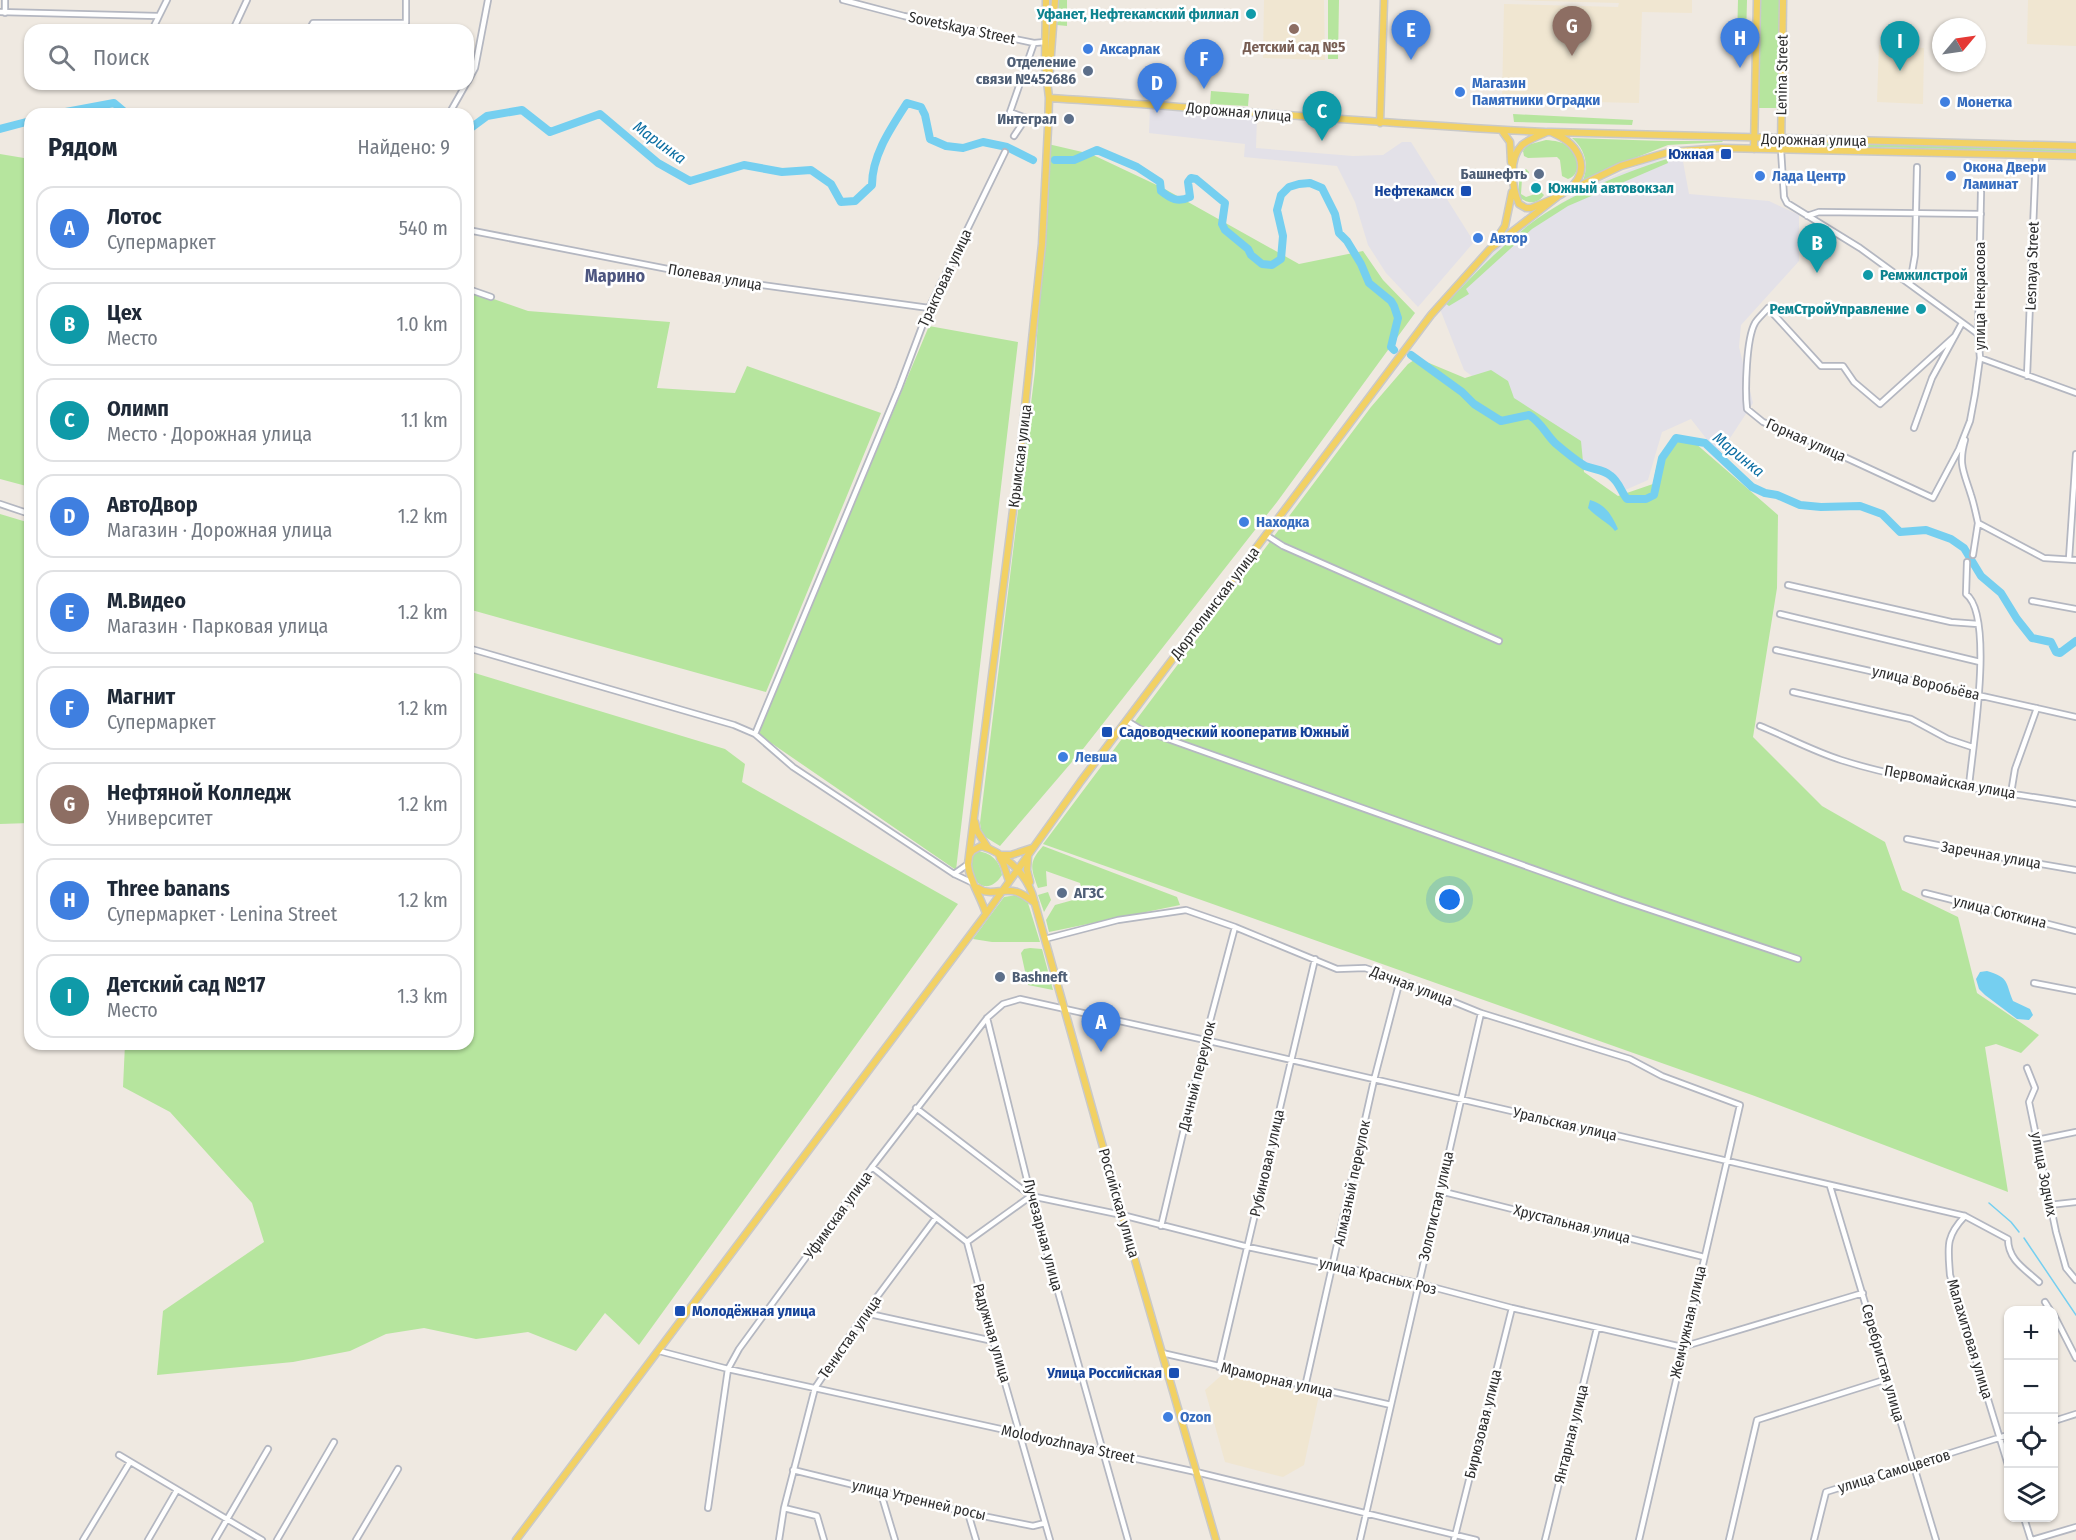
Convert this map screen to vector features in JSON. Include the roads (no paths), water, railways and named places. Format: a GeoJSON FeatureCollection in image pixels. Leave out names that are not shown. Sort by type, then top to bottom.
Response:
{"type":"FeatureCollection","features":[{"type":"Feature","properties":{"kind":"main road"},"geometry":{"type":"LineString","coordinates":[[1046,0],[1045,64],[1048,95]]}},
{"type":"Feature","properties":{"kind":"main road"},"geometry":{"type":"LineString","coordinates":[[1048,95],[1055,0]]}},
{"type":"Feature","properties":{"kind":"main road"},"geometry":{"type":"LineString","coordinates":[[1380,123],[1384,0]]}},
{"type":"Feature","properties":{"kind":"main road","name":"Lenina Street"},"geometry":{"type":"LineString","coordinates":[[1754,149],[1757,0]]}},
{"type":"Feature","properties":{"kind":"main road","name":"Lenina Street"},"geometry":{"type":"LineString","coordinates":[[1780,150],[1784,0]]}},
{"type":"Feature","properties":{"kind":"main road","name":"Дорожная улица"},"geometry":{"type":"LineString","coordinates":[[1048,95],[1380,123],[1501,130],[2076,146]]}},
{"type":"Feature","properties":{"kind":"main road","name":"Крымская улица"},"geometry":{"type":"LineString","coordinates":[[968,861],[1023,430],[1042,244],[1048,95]]}},
{"type":"Feature","properties":{"kind":"main road"},"geometry":{"type":"LineString","coordinates":[[1490,249],[1505,226],[1510,209],[1513,183],[1510,142],[1501,130]]}},
{"type":"Feature","properties":{"kind":"main road"},"geometry":{"type":"LineString","coordinates":[[1513,174],[1515,158],[1521,147],[1530,140],[1549,132],[1570,143],[1578,154],[1581,166],[1578,178],[1559,196],[1526,208],[1519,204],[1513,183]]}},
{"type":"Feature","properties":{"kind":"main road"},"geometry":{"type":"LineString","coordinates":[[1721,148],[1727,144],[1724,138]]}},
{"type":"Feature","properties":{"kind":"main road","name":"Дорожная улица"},"geometry":{"type":"LineString","coordinates":[[1490,249],[1559,196],[1621,166],[1669,152],[1721,148],[2076,156]]}},
{"type":"Feature","properties":{"kind":"main road","name":"Дюртюлинская улица"},"geometry":{"type":"LineString","coordinates":[[1009,881],[1431,315],[1490,249]]}},
{"type":"Feature","properties":{"kind":"main road"},"geometry":{"type":"LineString","coordinates":[[974,819],[977,831],[988,848]]}},
{"type":"Feature","properties":{"kind":"main road"},"geometry":{"type":"LineString","coordinates":[[986,914],[968,870],[968,861],[972,851],[981,846],[988,848],[1018,869]]}},
{"type":"Feature","properties":{"kind":"main road"},"geometry":{"type":"LineString","coordinates":[[998,855],[1011,855],[1033,848]]}},
{"type":"Feature","properties":{"kind":"main road"},"geometry":{"type":"LineString","coordinates":[[1032,893],[1027,858],[1033,848]]}},
{"type":"Feature","properties":{"kind":"main road"},"geometry":{"type":"LineString","coordinates":[[516,1540],[986,914],[1009,881],[1004,863],[998,855]]}},
{"type":"Feature","properties":{"kind":"main road","name":"Российская улица"},"geometry":{"type":"LineString","coordinates":[[1018,869],[1028,884],[1035,903],[1216,1540]]}},
{"type":"Feature","properties":{"kind":"main road"},"geometry":{"type":"LineString","coordinates":[[975,885],[983,892],[1002,890],[1018,892],[1035,903]]}},
{"type":"Feature","properties":{"kind":"street"},"geometry":{"type":"LineString","coordinates":[[5,0],[2,13],[158,16]]}},
{"type":"Feature","properties":{"kind":"street"},"geometry":{"type":"LineString","coordinates":[[155,24],[167,0]]}},
{"type":"Feature","properties":{"kind":"street"},"geometry":{"type":"LineString","coordinates":[[236,24],[248,0]]}},
{"type":"Feature","properties":{"kind":"street"},"geometry":{"type":"LineString","coordinates":[[312,24],[406,23],[406,0]]}},
{"type":"Feature","properties":{"kind":"street"},"geometry":{"type":"LineString","coordinates":[[474,71],[488,0]]}},
{"type":"Feature","properties":{"kind":"street","name":"Sovetskaya Street"},"geometry":{"type":"LineString","coordinates":[[843,0],[1034,43],[1045,42]]}},
{"type":"Feature","properties":{"kind":"street"},"geometry":{"type":"LineString","coordinates":[[1014,136],[1026,118],[1010,112],[1034,43]]}},
{"type":"Feature","properties":{"kind":"street"},"geometry":{"type":"LineString","coordinates":[[452,108],[463,90]]}},
{"type":"Feature","properties":{"kind":"street"},"geometry":{"type":"LineString","coordinates":[[1780,150],[1785,201],[1860,248],[1978,334]]}},
{"type":"Feature","properties":{"kind":"street","name":"Трактовая улица"},"geometry":{"type":"LineString","coordinates":[[754,734],[891,407],[929,308],[1005,152]]}},
{"type":"Feature","properties":{"kind":"street","name":"Lesnaya Street"},"geometry":{"type":"LineString","coordinates":[[2027,376],[2036,155]]}},
{"type":"Feature","properties":{"kind":"street"},"geometry":{"type":"LineString","coordinates":[[1910,284],[1915,255],[1917,167]]}},
{"type":"Feature","properties":{"kind":"street","name":"улица Некрасова"},"geometry":{"type":"LineString","coordinates":[[1933,498],[1959,449],[1970,421],[1980,358],[1978,334],[1981,192]]}},
{"type":"Feature","properties":{"kind":"street"},"geometry":{"type":"LineString","coordinates":[[1807,216],[1819,212],[1981,214]]}},
{"type":"Feature","properties":{"kind":"street","name":"Полевая улица"},"geometry":{"type":"LineString","coordinates":[[474,231],[719,279],[929,308]]}},
{"type":"Feature","properties":{"kind":"street"},"geometry":{"type":"LineString","coordinates":[[474,291],[491,297]]}},
{"type":"Feature","properties":{"kind":"street","name":"Горная улица"},"geometry":{"type":"LineString","coordinates":[[1933,498],[1799,436],[1763,422],[1747,409],[1745,393],[1750,340],[1755,324],[1768,309],[1821,366],[1843,366],[1854,382],[1880,404],[1955,336]]}},
{"type":"Feature","properties":{"kind":"street"},"geometry":{"type":"LineString","coordinates":[[1914,428],[1932,378],[1962,323]]}},
{"type":"Feature","properties":{"kind":"street"},"geometry":{"type":"LineString","coordinates":[[1980,358],[2076,393]]}},
{"type":"Feature","properties":{"kind":"street"},"geometry":{"type":"LineString","coordinates":[[1970,421],[1962,449],[1961,471],[1971,495],[1978,523],[1973,555]]}},
{"type":"Feature","properties":{"kind":"street"},"geometry":{"type":"LineString","coordinates":[[2069,559],[2076,454]]}},
{"type":"Feature","properties":{"kind":"street"},"geometry":{"type":"LineString","coordinates":[[0,504],[24,512]]}},
{"type":"Feature","properties":{"kind":"street"},"geometry":{"type":"LineString","coordinates":[[1978,523],[2044,558],[2076,560]]}},
{"type":"Feature","properties":{"kind":"street"},"geometry":{"type":"LineString","coordinates":[[1266,535],[1283,546],[1499,641]]}},
{"type":"Feature","properties":{"kind":"street"},"geometry":{"type":"LineString","coordinates":[[1967,561],[1966,594],[1972,599],[1978,624],[1980,662],[1980,695],[1969,786]]}},
{"type":"Feature","properties":{"kind":"street"},"geometry":{"type":"LineString","coordinates":[[1788,585],[1951,622],[1978,624]]}},
{"type":"Feature","properties":{"kind":"street"},"geometry":{"type":"LineString","coordinates":[[2032,601],[2076,609]]}},
{"type":"Feature","properties":{"kind":"street"},"geometry":{"type":"LineString","coordinates":[[1780,614],[1980,662]]}},
{"type":"Feature","properties":{"kind":"street"},"geometry":{"type":"LineString","coordinates":[[474,650],[734,725],[754,734],[794,767],[954,874],[975,885]]}},
{"type":"Feature","properties":{"kind":"street","name":"улица Воробьёва"},"geometry":{"type":"LineString","coordinates":[[1776,650],[2076,717]]}},
{"type":"Feature","properties":{"kind":"street"},"geometry":{"type":"LineString","coordinates":[[1793,692],[1911,719],[1948,739],[1972,747]]}},
{"type":"Feature","properties":{"kind":"street"},"geometry":{"type":"LineString","coordinates":[[2011,793],[2015,769],[2037,708]]}},
{"type":"Feature","properties":{"kind":"street"},"geometry":{"type":"LineString","coordinates":[[1127,721],[1140,729],[1410,826],[1798,959]]}},
{"type":"Feature","properties":{"kind":"street","name":"Первомайская улица"},"geometry":{"type":"LineString","coordinates":[[1760,726],[1839,759],[1945,784],[2076,804]]}},
{"type":"Feature","properties":{"kind":"street","name":"Заречная улица"},"geometry":{"type":"LineString","coordinates":[[1907,839],[2076,870]]}},
{"type":"Feature","properties":{"kind":"street"},"geometry":{"type":"LineString","coordinates":[[954,874],[968,861]]}},
{"type":"Feature","properties":{"kind":"street","name":"улица Сюткина"},"geometry":{"type":"LineString","coordinates":[[1925,893],[2076,931]]}},
{"type":"Feature","properties":{"kind":"street","name":"Дачная улица"},"geometry":{"type":"LineString","coordinates":[[1045,939],[1118,920],[1186,910],[1315,958],[1337,969],[1365,968],[1481,1013],[1630,1059],[1662,1076],[1740,1105]]}},
{"type":"Feature","properties":{"kind":"street","name":"Дачный переулок"},"geometry":{"type":"LineString","coordinates":[[1161,1226],[1205,1040],[1235,927]]}},
{"type":"Feature","properties":{"kind":"street","name":"Рубиновая улица"},"geometry":{"type":"LineString","coordinates":[[1219,1367],[1315,958]]}},
{"type":"Feature","properties":{"kind":"street","name":"Алмазный переулок"},"geometry":{"type":"LineString","coordinates":[[1305,1386],[1334,1266],[1374,1080],[1400,980]]}},
{"type":"Feature","properties":{"kind":"street"},"geometry":{"type":"LineString","coordinates":[[2034,983],[2076,991]]}},
{"type":"Feature","properties":{"kind":"street","name":"Уфимская улица"},"geometry":{"type":"LineString","coordinates":[[708,1508],[728,1369],[739,1349],[916,1108],[987,1018],[1003,1004],[1020,999],[1064,1008]]}},
{"type":"Feature","properties":{"kind":"street","name":"Уральская улица"},"geometry":{"type":"LineString","coordinates":[[1064,1008],[1965,1216],[2008,1239],[2008,1248],[2014,1260],[2039,1282]]}},
{"type":"Feature","properties":{"kind":"street","name":"Золотистая улица"},"geometry":{"type":"LineString","coordinates":[[1360,1540],[1417,1283],[1481,1013]]}},
{"type":"Feature","properties":{"kind":"street","name":"Лучезарная улица"},"geometry":{"type":"LineString","coordinates":[[987,1018],[1031,1196],[1128,1540]]}},
{"type":"Feature","properties":{"kind":"street","name":"улица Зодчих"},"geometry":{"type":"LineString","coordinates":[[2027,1068],[2035,1088],[2029,1102],[2049,1205],[2066,1268],[2075,1279]]}},
{"type":"Feature","properties":{"kind":"street","name":"Жемчужная улица"},"geometry":{"type":"LineString","coordinates":[[1639,1540],[1740,1105]]}},
{"type":"Feature","properties":{"kind":"street","name":"улица Красных Роз"},"geometry":{"type":"LineString","coordinates":[[916,1108],[1031,1196],[1122,1215],[1248,1247],[1417,1283],[1597,1329],[1682,1347],[1863,1293]]}},
{"type":"Feature","properties":{"kind":"street"},"geometry":{"type":"LineString","coordinates":[[2037,1140],[2076,1132]]}},
{"type":"Feature","properties":{"kind":"street"},"geometry":{"type":"LineString","coordinates":[[872,1167],[967,1242],[1031,1196]]}},
{"type":"Feature","properties":{"kind":"street","name":"Серебристая улица"},"geometry":{"type":"LineString","coordinates":[[1830,1186],[1936,1540]]}},
{"type":"Feature","properties":{"kind":"street","name":"Хрустальная улица"},"geometry":{"type":"LineString","coordinates":[[1440,1191],[1704,1257]]}},
{"type":"Feature","properties":{"kind":"street"},"geometry":{"type":"LineString","coordinates":[[2049,1205],[2076,1202]]}},
{"type":"Feature","properties":{"kind":"street","name":"Малахитовая улица"},"geometry":{"type":"LineString","coordinates":[[1965,1216],[1953,1230],[1948,1249],[1950,1275],[2004,1452]]}},
{"type":"Feature","properties":{"kind":"street","name":"Тенистая улица"},"geometry":{"type":"LineString","coordinates":[[779,1540],[784,1508],[814,1388],[935,1219]]}},
{"type":"Feature","properties":{"kind":"street","name":"Радужная улица"},"geometry":{"type":"LineString","coordinates":[[967,1242],[1050,1540]]}},
{"type":"Feature","properties":{"kind":"street"},"geometry":{"type":"LineString","coordinates":[[2045,1302],[2047,1306]]}},
{"type":"Feature","properties":{"kind":"street","name":"Бирюзовая улица"},"geometry":{"type":"LineString","coordinates":[[1455,1538],[1512,1308]]}},
{"type":"Feature","properties":{"kind":"street"},"geometry":{"type":"LineString","coordinates":[[866,1313],[993,1341]]}},
{"type":"Feature","properties":{"kind":"street"},"geometry":{"type":"LineString","coordinates":[[2058,1323],[2076,1358]]}},
{"type":"Feature","properties":{"kind":"street","name":"Янтарная улица"},"geometry":{"type":"LineString","coordinates":[[1545,1540],[1597,1329]]}},
{"type":"Feature","properties":{"kind":"street","name":"Molodyozhnaya Street"},"geometry":{"type":"LineString","coordinates":[[659,1351],[728,1369],[1196,1472],[1455,1538],[1476,1540]]}},
{"type":"Feature","properties":{"kind":"street","name":"Мраморная улица"},"geometry":{"type":"LineString","coordinates":[[1162,1353],[1391,1405]]}},
{"type":"Feature","properties":{"kind":"street"},"geometry":{"type":"LineString","coordinates":[[1729,1540],[1757,1420],[1887,1379]]}},
{"type":"Feature","properties":{"kind":"street"},"geometry":{"type":"LineString","coordinates":[[2058,1420],[2076,1414]]}},
{"type":"Feature","properties":{"kind":"street","name":"улица Самоцветов"},"geometry":{"type":"LineString","coordinates":[[1814,1540],[1826,1492],[2004,1436]]}},
{"type":"Feature","properties":{"kind":"street"},"geometry":{"type":"LineString","coordinates":[[278,1540],[334,1442]]}},
{"type":"Feature","properties":{"kind":"street"},"geometry":{"type":"LineString","coordinates":[[215,1540],[268,1449]]}},
{"type":"Feature","properties":{"kind":"street"},"geometry":{"type":"LineString","coordinates":[[119,1455],[262,1540]]}},
{"type":"Feature","properties":{"kind":"street"},"geometry":{"type":"LineString","coordinates":[[83,1540],[130,1462]]}},
{"type":"Feature","properties":{"kind":"street"},"geometry":{"type":"LineString","coordinates":[[356,1540],[398,1469]]}},
{"type":"Feature","properties":{"kind":"street","name":"улица Утренней росы"},"geometry":{"type":"LineString","coordinates":[[793,1470],[1033,1526],[1046,1523]]}},
{"type":"Feature","properties":{"kind":"street"},"geometry":{"type":"LineString","coordinates":[[148,1540],[177,1490]]}},
{"type":"Feature","properties":{"kind":"street"},"geometry":{"type":"LineString","coordinates":[[880,1491],[895,1540]]}},
{"type":"Feature","properties":{"kind":"street"},"geometry":{"type":"LineString","coordinates":[[784,1508],[818,1516],[824,1540]]}},
{"type":"Feature","properties":{"kind":"street"},"geometry":{"type":"LineString","coordinates":[[969,1512],[976,1540]]}},
{"type":"Feature","properties":{"kind":"street"},"geometry":{"type":"LineString","coordinates":[[2025,1522],[2031,1540],[2076,1527]]}},
{"type":"Feature","properties":{"kind":"water"},"geometry":{"type":"Polygon","coordinates":[[[1590,500],[1600,504],[1607,511],[1618,529],[1615,531],[1588,508],[1590,500]]]}},
{"type":"Feature","properties":{"kind":"water"},"geometry":{"type":"Polygon","coordinates":[[[1987,971],[2003,979],[2013,1001],[2030,1009],[2033,1015],[2029,1020],[2017,1019],[1979,989],[1976,979],[1980,972],[1987,971]]]}},
{"type":"Feature","properties":{"kind":"waterway","name":"Маринка"},"geometry":{"type":"LineString","coordinates":[[87,108],[114,103],[120,108]]}},
{"type":"Feature","properties":{"kind":"waterway","name":"Маринка"},"geometry":{"type":"LineString","coordinates":[[474,126],[487,116],[522,110],[550,132],[600,114],[658,163],[690,181],[744,165],[782,172],[811,170],[831,184],[841,202],[855,201],[872,185],[879,152],[907,103],[921,107],[930,139],[946,146],[963,148],[983,142],[1007,147],[1033,160]]}},
{"type":"Feature","properties":{"kind":"waterway","name":"Маринка"},"geometry":{"type":"LineString","coordinates":[[0,129],[24,123]]}},
{"type":"Feature","properties":{"kind":"waterway","name":"Маринка"},"geometry":{"type":"LineString","coordinates":[[1055,160],[1074,160],[1097,150],[1137,167],[1160,182],[1161,191],[1178,200],[1190,197],[1188,182],[1191,178],[1196,179],[1225,203],[1222,224],[1225,230],[1262,264],[1272,265],[1281,259],[1283,236],[1277,210],[1281,195],[1289,187],[1299,184],[1310,183],[1322,188],[1335,214],[1339,233],[1347,241],[1361,264],[1369,283],[1394,306],[1398,318],[1391,347],[1394,350]]}},
{"type":"Feature","properties":{"kind":"waterway","name":"Маринка"},"geometry":{"type":"LineString","coordinates":[[1411,355],[1462,392],[1474,404],[1501,421],[1529,415],[1540,424],[1555,443],[1574,458],[1585,466],[1611,476],[1627,499],[1646,499],[1654,495],[1662,458],[1676,438],[1705,443],[1752,487],[1765,493],[1777,495],[1800,505],[1860,506],[1882,514],[1900,532],[1926,530],[1951,539],[1964,548],[1981,576],[2001,593],[2032,638],[2051,642],[2056,652],[2060,653],[2076,641]]}},
{"type":"Feature","properties":{"kind":"waterway"},"geometry":{"type":"LineString","coordinates":[[1989,1203],[2019,1232]]}},
{"type":"Feature","properties":{"kind":"waterway"},"geometry":{"type":"LineString","coordinates":[[2024,1238],[2076,1315]]}},
{"type":"Feature","properties":{"kind":"place","name":"Уфанет, Нефтекамский филиал"},"geometry":{"type":"Point","coordinates":[1251,14]}},
{"type":"Feature","properties":{"kind":"place","name":"Детский сад №5"},"geometry":{"type":"Point","coordinates":[1294,29]}},
{"type":"Feature","properties":{"kind":"place","name":"Аксарлак"},"geometry":{"type":"Point","coordinates":[1088,49]}},
{"type":"Feature","properties":{"kind":"place","name":"Нефтяной Колледж"},"geometry":{"type":"Point","coordinates":[1572,56]}},
{"type":"Feature","properties":{"kind":"place","name":"М.Видео"},"geometry":{"type":"Point","coordinates":[1411,60]}},
{"type":"Feature","properties":{"kind":"place","name":"Three banans"},"geometry":{"type":"Point","coordinates":[1740,68]}},
{"type":"Feature","properties":{"kind":"place","name":"Отделение связи №452686"},"geometry":{"type":"Point","coordinates":[1088,71]}},
{"type":"Feature","properties":{"kind":"place","name":"Детский сад №17"},"geometry":{"type":"Point","coordinates":[1900,71]}},
{"type":"Feature","properties":{"kind":"place","name":"Магнит"},"geometry":{"type":"Point","coordinates":[1204,89]}},
{"type":"Feature","properties":{"kind":"place","name":"Магазин Памятники Оградки"},"geometry":{"type":"Point","coordinates":[1460,92]}},
{"type":"Feature","properties":{"kind":"place","name":"Монетка"},"geometry":{"type":"Point","coordinates":[1945,102]}},
{"type":"Feature","properties":{"kind":"place","name":"АвтоДвор"},"geometry":{"type":"Point","coordinates":[1157,113]}},
{"type":"Feature","properties":{"kind":"place","name":"Интеграл"},"geometry":{"type":"Point","coordinates":[1069,119]}},
{"type":"Feature","properties":{"kind":"place","name":"Олимп"},"geometry":{"type":"Point","coordinates":[1322,141]}},
{"type":"Feature","properties":{"kind":"place","name":"Южная"},"geometry":{"type":"Point","coordinates":[1726,154]}},
{"type":"Feature","properties":{"kind":"place","name":"Башнефть"},"geometry":{"type":"Point","coordinates":[1539,174]}},
{"type":"Feature","properties":{"kind":"place","name":"Лада Центр"},"geometry":{"type":"Point","coordinates":[1760,176]}},
{"type":"Feature","properties":{"kind":"place","name":"Окона Двери Ламинат"},"geometry":{"type":"Point","coordinates":[1951,176]}},
{"type":"Feature","properties":{"kind":"place","name":"Южный автовокзал"},"geometry":{"type":"Point","coordinates":[1536,188]}},
{"type":"Feature","properties":{"kind":"place","name":"Нефтекамск"},"geometry":{"type":"Point","coordinates":[1466,191]}},
{"type":"Feature","properties":{"kind":"place","name":"Автор"},"geometry":{"type":"Point","coordinates":[1478,238]}},
{"type":"Feature","properties":{"kind":"place","name":"Цех"},"geometry":{"type":"Point","coordinates":[1817,273]}},
{"type":"Feature","properties":{"kind":"place","name":"Ремжилстрой"},"geometry":{"type":"Point","coordinates":[1868,275]}},
{"type":"Feature","properties":{"kind":"place","name":"РемСтройУправление"},"geometry":{"type":"Point","coordinates":[1921,309]}},
{"type":"Feature","properties":{"kind":"place","name":"Находка"},"geometry":{"type":"Point","coordinates":[1244,522]}},
{"type":"Feature","properties":{"kind":"place","name":"Садоводческий кооператив Южный"},"geometry":{"type":"Point","coordinates":[1107,732]}},
{"type":"Feature","properties":{"kind":"place","name":"Левша"},"geometry":{"type":"Point","coordinates":[1063,757]}},
{"type":"Feature","properties":{"kind":"place","name":"АГЗС"},"geometry":{"type":"Point","coordinates":[1062,893]}},
{"type":"Feature","properties":{"kind":"place","name":"Bashneft"},"geometry":{"type":"Point","coordinates":[1000,977]}},
{"type":"Feature","properties":{"kind":"place","name":"Лотос"},"geometry":{"type":"Point","coordinates":[1101,1052]}},
{"type":"Feature","properties":{"kind":"place","name":"Молодёжная улица"},"geometry":{"type":"Point","coordinates":[680,1311]}},
{"type":"Feature","properties":{"kind":"place","name":"Улица Российская"},"geometry":{"type":"Point","coordinates":[1174,1373]}},
{"type":"Feature","properties":{"kind":"place","name":"Ozon"},"geometry":{"type":"Point","coordinates":[1168,1417]}},
{"type":"Feature","properties":{"kind":"district","name":"Марино"},"geometry":{"type":"Point","coordinates":[615,276]}}]}
